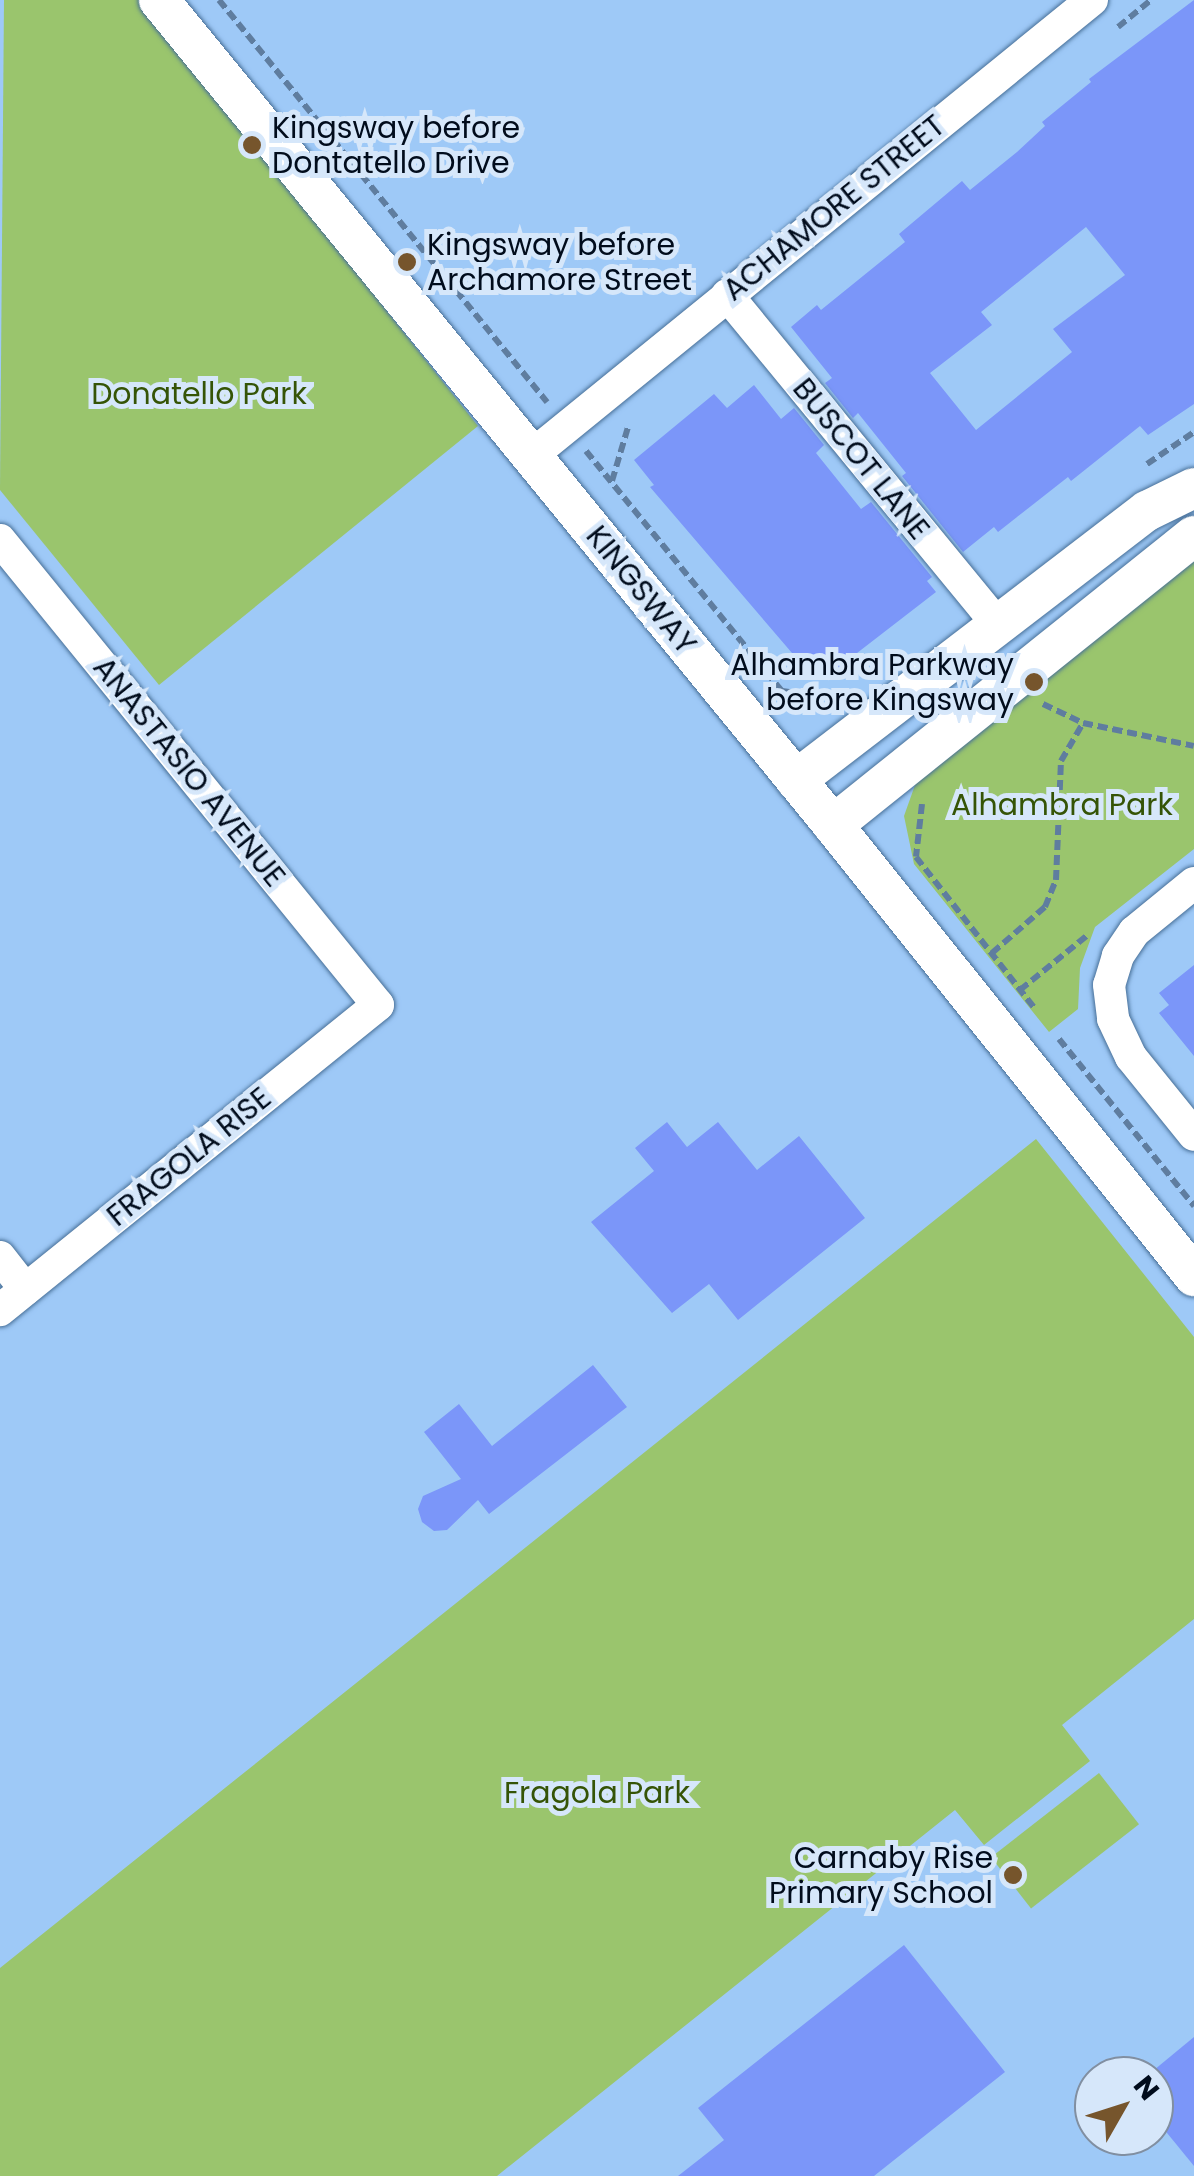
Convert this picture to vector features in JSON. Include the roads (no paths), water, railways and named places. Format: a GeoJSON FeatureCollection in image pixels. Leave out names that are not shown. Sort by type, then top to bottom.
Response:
{"type":"FeatureCollection","features":[{"type":"Feature","properties":{"kind":"street","name":"KINGSWAY"},"geometry":{"type":"LineString","coordinates":[[159,0],[833,825],[1194,1276]]}},
{"type":"Feature","properties":{"kind":"street","name":"ACHAMORE STREET"},"geometry":{"type":"LineString","coordinates":[[532,456],[1092,0]]}},
{"type":"Feature","properties":{"kind":"street","name":"BUSCOT LANE"},"geometry":{"type":"LineString","coordinates":[[727,295],[996,623]]}},
{"type":"Feature","properties":{"kind":"street"},"geometry":{"type":"LineString","coordinates":[[796,780],[1146,511],[1194,488]]}},
{"type":"Feature","properties":{"kind":"street"},"geometry":{"type":"LineString","coordinates":[[833,825],[1194,536]]}},
{"type":"Feature","properties":{"kind":"street","name":"ANASTASIO AVENUE"},"geometry":{"type":"LineString","coordinates":[[0,540],[378,1005]]}},
{"type":"Feature","properties":{"kind":"street"},"geometry":{"type":"LineString","coordinates":[[1194,883],[1134,932],[1118,956],[1109,986],[1113,1020],[1132,1057],[1194,1135]]}},
{"type":"Feature","properties":{"kind":"street","name":"FRAGOLA RISE"},"geometry":{"type":"LineString","coordinates":[[13,1300],[378,1005]]}},
{"type":"Feature","properties":{"kind":"street"},"geometry":{"type":"LineString","coordinates":[[0,1257],[13,1300]]}},
{"type":"Feature","properties":{"kind":"place","name":"Kingsway before Dontatello Drive"},"geometry":{"type":"Point","coordinates":[252,145]}},
{"type":"Feature","properties":{"kind":"place","name":"Kingsway before Archamore Street"},"geometry":{"type":"Point","coordinates":[407,262]}},
{"type":"Feature","properties":{"kind":"place","name":"Alhambra Parkway before Kingsway"},"geometry":{"type":"Point","coordinates":[1034,682]}},
{"type":"Feature","properties":{"kind":"place","name":"Carnaby Rise Primary School"},"geometry":{"type":"Point","coordinates":[1013,1875]}},
{"type":"Feature","properties":{"kind":"park label","name":"Donatello Park"},"geometry":{"type":"Point","coordinates":[199,394]}},
{"type":"Feature","properties":{"kind":"park label","name":"Alhambra Park"},"geometry":{"type":"Point","coordinates":[1062,805]}},
{"type":"Feature","properties":{"kind":"park label","name":"Fragola Park"},"geometry":{"type":"Point","coordinates":[597,1793]}}]}
